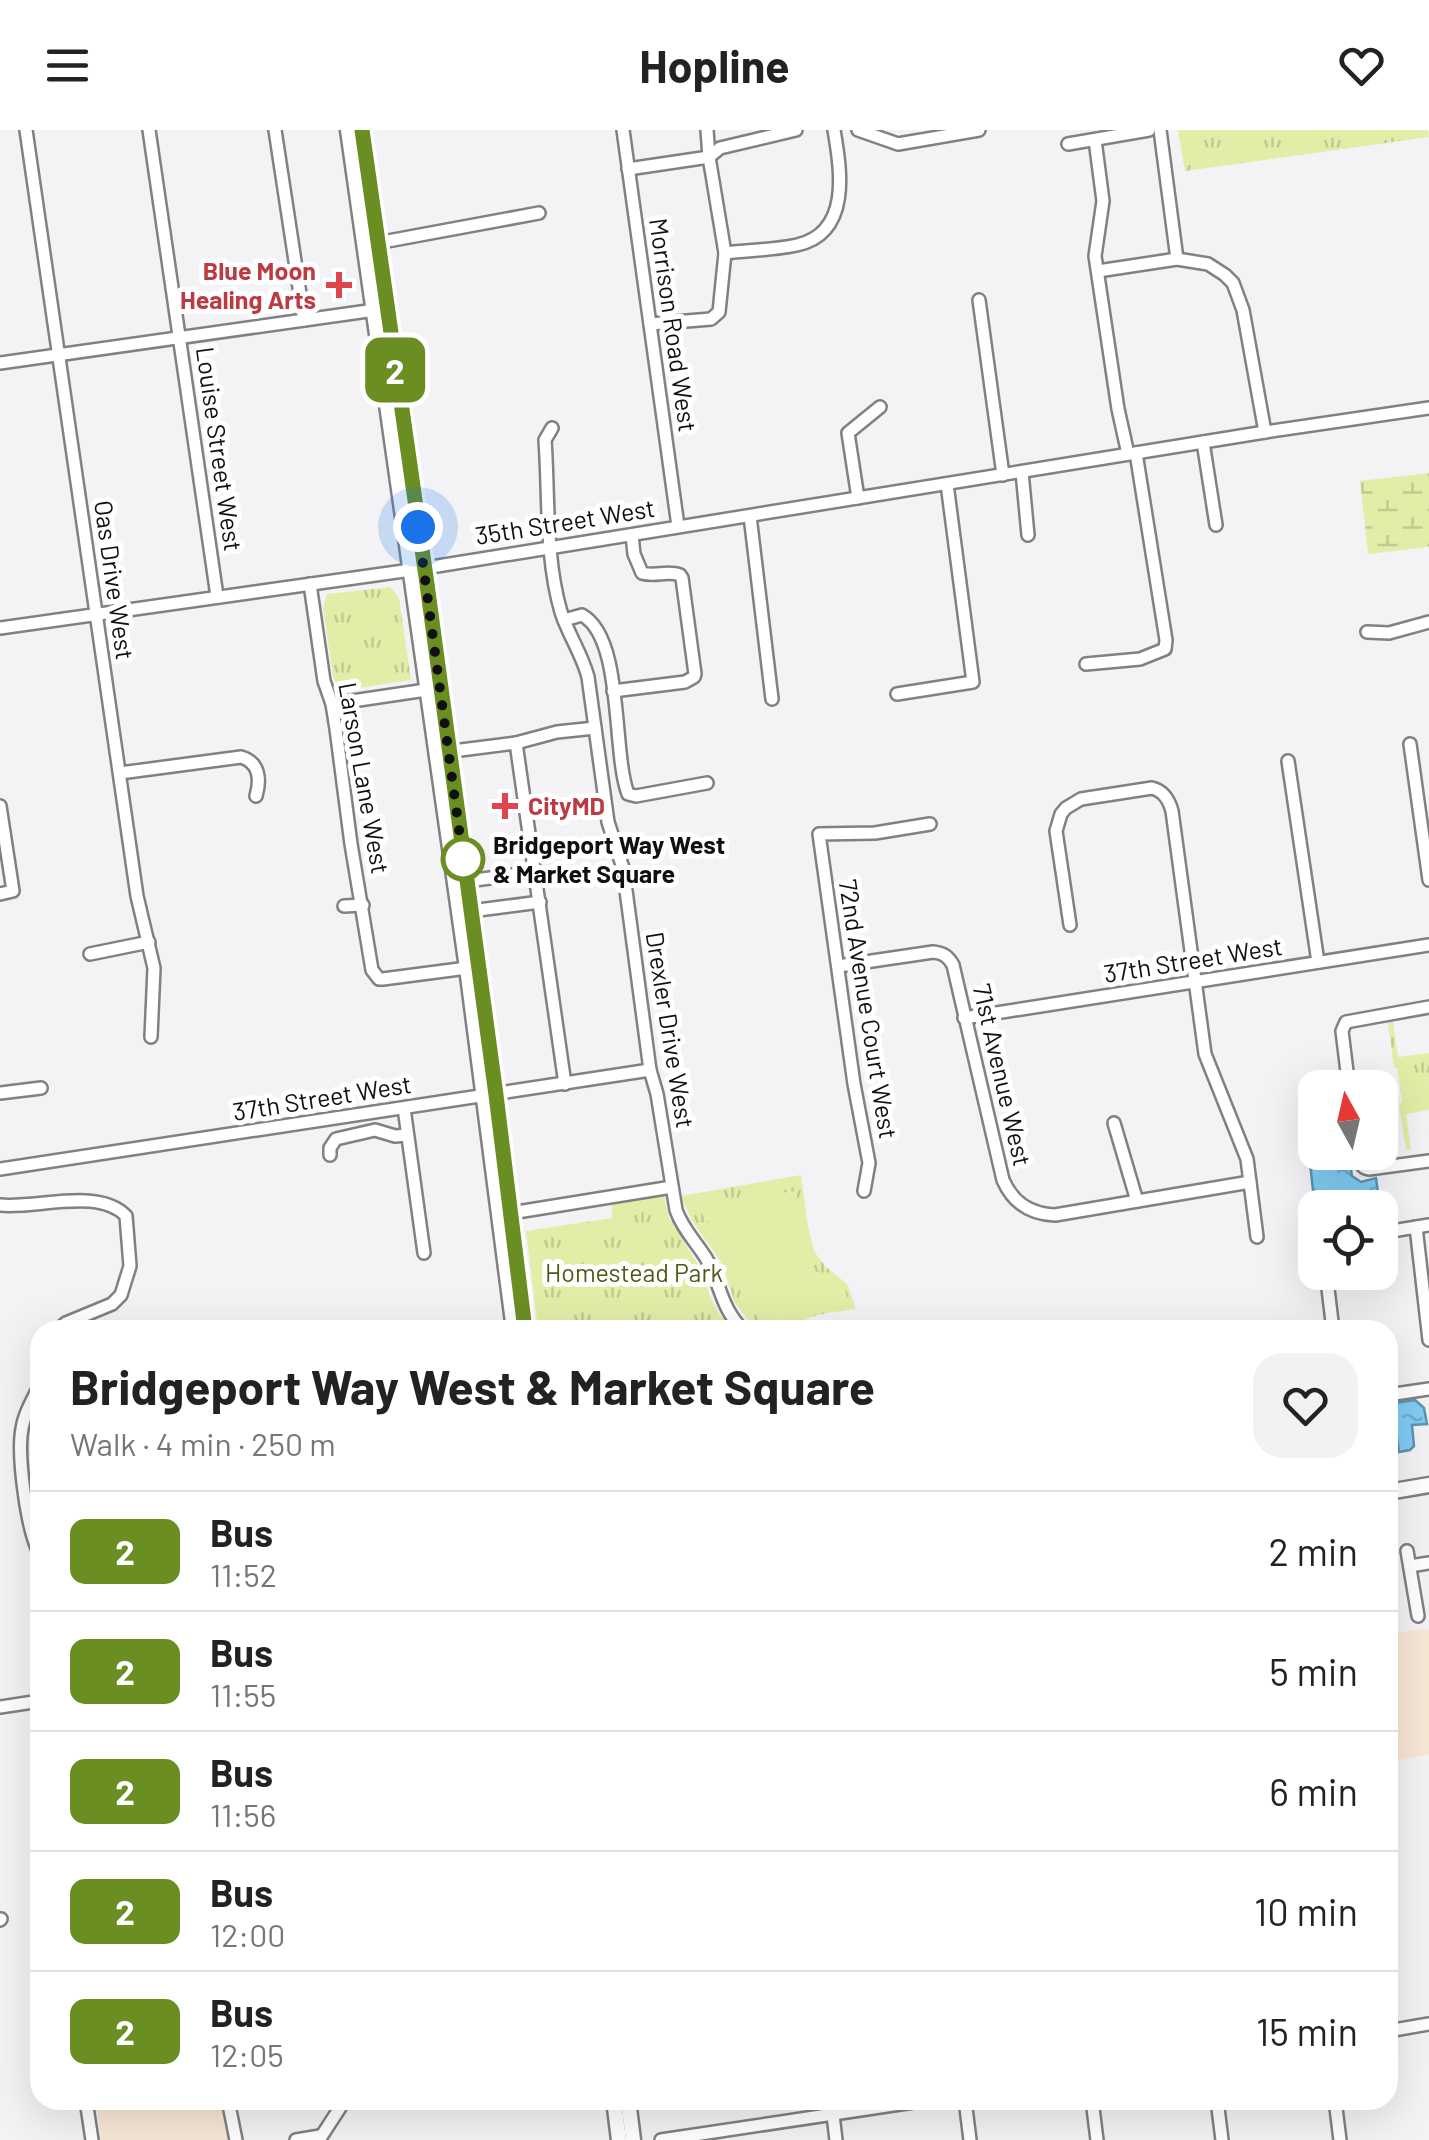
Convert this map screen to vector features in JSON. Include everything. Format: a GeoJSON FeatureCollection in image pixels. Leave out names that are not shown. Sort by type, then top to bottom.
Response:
{"type":"FeatureCollection","features":[{"type":"Feature","properties":{"kind":"main road"},"geometry":{"type":"LineString","coordinates":[[348,130],[417,569],[426,690],[442,752],[471,911],[513,1320]]}},
{"type":"Feature","properties":{"kind":"main road"},"geometry":{"type":"LineString","coordinates":[[362,130],[467,968],[511,1213],[524,1320]]}},
{"type":"Feature","properties":{"kind":"main road"},"geometry":{"type":"LineString","coordinates":[[1398,1490],[1429,1485]]}},
{"type":"Feature","properties":{"kind":"main road"},"geometry":{"type":"LineString","coordinates":[[615,2110],[619,2140]]}},
{"type":"Feature","properties":{"kind":"main road"},"geometry":{"type":"LineString","coordinates":[[629,2110],[633,2140]]}},
{"type":"Feature","properties":{"kind":"street","name":"Oas Drive West"},"geometry":{"type":"LineString","coordinates":[[26,130],[138,896],[150,942],[155,986],[152,1037]]}},
{"type":"Feature","properties":{"kind":"street","name":"Louise Street West"},"geometry":{"type":"LineString","coordinates":[[149,130],[217,596]]}},
{"type":"Feature","properties":{"kind":"street"},"geometry":{"type":"LineString","coordinates":[[275,130],[304,320]]}},
{"type":"Feature","properties":{"kind":"street","name":"Morrison Road West"},"geometry":{"type":"LineString","coordinates":[[624,130],[678,526]]}},
{"type":"Feature","properties":{"kind":"street"},"geometry":{"type":"LineString","coordinates":[[650,324],[711,318],[720,306],[725,254],[707,130]]}},
{"type":"Feature","properties":{"kind":"street"},"geometry":{"type":"LineString","coordinates":[[628,169],[709,157],[720,148],[796,130]]}},
{"type":"Feature","properties":{"kind":"street"},"geometry":{"type":"LineString","coordinates":[[725,254],[798,244],[828,227],[839,197],[840,168],[834,130]]}},
{"type":"Feature","properties":{"kind":"street"},"geometry":{"type":"LineString","coordinates":[[858,130],[898,144],[979,130]]}},
{"type":"Feature","properties":{"kind":"street"},"geometry":{"type":"LineString","coordinates":[[1068,144],[1149,130]]}},
{"type":"Feature","properties":{"kind":"street"},"geometry":{"type":"LineString","coordinates":[[1160,130],[1178,259]]}},
{"type":"Feature","properties":{"kind":"street"},"geometry":{"type":"LineString","coordinates":[[1086,664],[1140,659],[1165,649],[1166,640],[1132,453],[1118,410],[1095,256],[1103,201],[1095,140]]}},
{"type":"Feature","properties":{"kind":"street"},"geometry":{"type":"LineString","coordinates":[[377,243],[539,213]]}},
{"type":"Feature","properties":{"kind":"street"},"geometry":{"type":"LineString","coordinates":[[1098,271],[1178,259],[1208,264],[1233,284],[1243,310],[1264,432]]}},
{"type":"Feature","properties":{"kind":"street"},"geometry":{"type":"LineString","coordinates":[[980,300],[1003,475]]}},
{"type":"Feature","properties":{"kind":"street"},"geometry":{"type":"LineString","coordinates":[[0,364],[375,310]]}},
{"type":"Feature","properties":{"kind":"street"},"geometry":{"type":"LineString","coordinates":[[858,498],[848,433],[880,407]]}},
{"type":"Feature","properties":{"kind":"street","name":"35th Street West"},"geometry":{"type":"LineString","coordinates":[[0,628],[417,569],[1429,408]]}},
{"type":"Feature","properties":{"kind":"street","name":"Drexler Drive West"},"geometry":{"type":"LineString","coordinates":[[552,428],[545,440],[550,548],[564,620],[585,665],[608,822],[623,868],[650,1070],[672,1187],[680,1219],[707,1260],[726,1310],[734,1320]]}},
{"type":"Feature","properties":{"kind":"street"},"geometry":{"type":"LineString","coordinates":[[1203,442],[1216,525]]}},
{"type":"Feature","properties":{"kind":"street"},"geometry":{"type":"LineString","coordinates":[[1022,472],[1028,536]]}},
{"type":"Feature","properties":{"kind":"street"},"geometry":{"type":"LineString","coordinates":[[897,694],[973,682],[947,484]]}},
{"type":"Feature","properties":{"kind":"street"},"geometry":{"type":"LineString","coordinates":[[750,516],[772,700]]}},
{"type":"Feature","properties":{"kind":"street"},"geometry":{"type":"LineString","coordinates":[[613,690],[694,678],[682,578],[677,573],[642,573],[632,535]]}},
{"type":"Feature","properties":{"kind":"street","name":"Larson Lane West"},"geometry":{"type":"LineString","coordinates":[[310,584],[372,970],[378,978],[467,968]]}},
{"type":"Feature","properties":{"kind":"street"},"geometry":{"type":"LineString","coordinates":[[564,620],[582,615],[591,620],[606,650],[626,791],[632,796],[708,784]]}},
{"type":"Feature","properties":{"kind":"street"},"geometry":{"type":"LineString","coordinates":[[1367,632],[1389,634],[1429,622]]}},
{"type":"Feature","properties":{"kind":"street"},"geometry":{"type":"LineString","coordinates":[[332,704],[426,690]]}},
{"type":"Feature","properties":{"kind":"street"},"geometry":{"type":"LineString","coordinates":[[442,752],[595,728]]}},
{"type":"Feature","properties":{"kind":"street"},"geometry":{"type":"LineString","coordinates":[[516,743],[565,1084]]}},
{"type":"Feature","properties":{"kind":"street"},"geometry":{"type":"LineString","coordinates":[[1410,744],[1429,880]]}},
{"type":"Feature","properties":{"kind":"street"},"geometry":{"type":"LineString","coordinates":[[120,773],[241,757],[256,767],[256,796]]}},
{"type":"Feature","properties":{"kind":"street"},"geometry":{"type":"LineString","coordinates":[[1288,761],[1318,962]]}},
{"type":"Feature","properties":{"kind":"street"},"geometry":{"type":"LineString","coordinates":[[600,769],[622,766]]}},
{"type":"Feature","properties":{"kind":"street"},"geometry":{"type":"LineString","coordinates":[[1070,925],[1056,831],[1061,814],[1081,799],[1158,790],[1168,798],[1172,811],[1204,1054],[1243,1147],[1257,1237]]}},
{"type":"Feature","properties":{"kind":"street"},"geometry":{"type":"LineString","coordinates":[[0,806],[6,892]]}},
{"type":"Feature","properties":{"kind":"street","name":"72nd Avenue Court West"},"geometry":{"type":"LineString","coordinates":[[864,1191],[869,1164],[819,834],[875,834],[930,824]]}},
{"type":"Feature","properties":{"kind":"street"},"geometry":{"type":"LineString","coordinates":[[466,881],[536,872]]}},
{"type":"Feature","properties":{"kind":"street"},"geometry":{"type":"LineString","coordinates":[[471,911],[540,902]]}},
{"type":"Feature","properties":{"kind":"street"},"geometry":{"type":"LineString","coordinates":[[344,906],[363,905]]}},
{"type":"Feature","properties":{"kind":"street"},"geometry":{"type":"LineString","coordinates":[[90,954],[150,942]]}},
{"type":"Feature","properties":{"kind":"street","name":"37th Street West"},"geometry":{"type":"LineString","coordinates":[[964,1018],[1429,945]]}},
{"type":"Feature","properties":{"kind":"street","name":"71st Avenue West"},"geometry":{"type":"LineString","coordinates":[[838,966],[933,952],[950,959],[1004,1180],[1016,1200],[1031,1211],[1048,1215],[1138,1201]]}},
{"type":"Feature","properties":{"kind":"street"},"geometry":{"type":"LineString","coordinates":[[1347,1070],[1342,1031],[1350,1020],[1429,1006]]}},
{"type":"Feature","properties":{"kind":"street","name":"37th Street West"},"geometry":{"type":"LineString","coordinates":[[0,1168],[650,1070]]}},
{"type":"Feature","properties":{"kind":"street"},"geometry":{"type":"LineString","coordinates":[[0,1093],[41,1088]]}},
{"type":"Feature","properties":{"kind":"street"},"geometry":{"type":"LineString","coordinates":[[404,1108],[424,1252]]}},
{"type":"Feature","properties":{"kind":"street"},"geometry":{"type":"LineString","coordinates":[[1114,1123],[1138,1201],[1250,1182]]}},
{"type":"Feature","properties":{"kind":"street"},"geometry":{"type":"LineString","coordinates":[[345,1138],[375,1130],[407,1135]]}},
{"type":"Feature","properties":{"kind":"street"},"geometry":{"type":"LineString","coordinates":[[1398,1165],[1429,1161]]}},
{"type":"Feature","properties":{"kind":"street"},"geometry":{"type":"LineString","coordinates":[[511,1213],[672,1187]]}},
{"type":"Feature","properties":{"kind":"street"},"geometry":{"type":"LineString","coordinates":[[0,1205],[87,1201],[114,1207],[126,1216],[130,1266],[119,1298],[74,1320]]}},
{"type":"Feature","properties":{"kind":"street"},"geometry":{"type":"LineString","coordinates":[[1422,1226],[1429,1340]]}},
{"type":"Feature","properties":{"kind":"street"},"geometry":{"type":"LineString","coordinates":[[1328,1290],[1332,1320]]}},
{"type":"Feature","properties":{"kind":"street"},"geometry":{"type":"LineString","coordinates":[[1398,1394],[1429,1389]]}},
{"type":"Feature","properties":{"kind":"street"},"geometry":{"type":"LineString","coordinates":[[30,1406],[21,1433],[30,1522]]}},
{"type":"Feature","properties":{"kind":"street"},"geometry":{"type":"LineString","coordinates":[[1407,1551],[1418,1616]]}},
{"type":"Feature","properties":{"kind":"street"},"geometry":{"type":"LineString","coordinates":[[1410,1566],[1429,1563]]}},
{"type":"Feature","properties":{"kind":"street"},"geometry":{"type":"LineString","coordinates":[[0,1707],[30,1702]]}},
{"type":"Feature","properties":{"kind":"street"},"geometry":{"type":"LineString","coordinates":[[1398,2029],[1429,2024]]}},
{"type":"Feature","properties":{"kind":"street"},"geometry":{"type":"LineString","coordinates":[[88,2110],[92,2140]]}},
{"type":"Feature","properties":{"kind":"street"},"geometry":{"type":"LineString","coordinates":[[230,2110],[236,2140]]}},
{"type":"Feature","properties":{"kind":"street"},"geometry":{"type":"LineString","coordinates":[[296,2140],[319,2138],[341,2110]]}},
{"type":"Feature","properties":{"kind":"street"},"geometry":{"type":"LineString","coordinates":[[661,2140],[860,2110]]}},
{"type":"Feature","properties":{"kind":"street"},"geometry":{"type":"LineString","coordinates":[[966,2110],[970,2140]]}},
{"type":"Feature","properties":{"kind":"street"},"geometry":{"type":"LineString","coordinates":[[1093,2110],[1097,2140]]}},
{"type":"Feature","properties":{"kind":"street"},"geometry":{"type":"LineString","coordinates":[[1218,2110],[1222,2140]]}},
{"type":"Feature","properties":{"kind":"street"},"geometry":{"type":"LineString","coordinates":[[1336,2110],[1340,2140]]}},
{"type":"Feature","properties":{"kind":"street"},"geometry":{"type":"LineString","coordinates":[[833,2114],[836,2140]]}},
{"type":"Feature","properties":{"kind":"shaded area"},"geometry":{"type":"Polygon","coordinates":[[[1429,1630],[1429,1755],[1398,1760],[1398,1633],[1429,1630]]]}},
{"type":"Feature","properties":{"kind":"shaded area"},"geometry":{"type":"Polygon","coordinates":[[[97,2110],[224,2110],[228,2140],[101,2140],[97,2110]]]}},
{"type":"Feature","properties":{"kind":"green space"},"geometry":{"type":"Polygon","coordinates":[[[1178,130],[1428,130],[1429,137],[1185,171],[1178,130]]]}},
{"type":"Feature","properties":{"kind":"green space"},"geometry":{"type":"Polygon","coordinates":[[[1429,473],[1429,547],[1368,554],[1360,481],[1429,473]]]}},
{"type":"Feature","properties":{"kind":"green space"},"geometry":{"type":"Polygon","coordinates":[[[390,587],[399,598],[411,680],[340,691],[333,676],[323,608],[327,594],[390,587]]]}},
{"type":"Feature","properties":{"kind":"green space"},"geometry":{"type":"Polygon","coordinates":[[[1393,1022],[1398,1057],[1429,1053],[1429,1110],[1406,1114],[1411,1149],[1406,1150],[1398,1070],[1394,1068],[1388,1023],[1393,1022]]]}},
{"type":"Feature","properties":{"kind":"green space","name":"Homestead Park"},"geometry":{"type":"Polygon","coordinates":[[[801,1175],[814,1251],[847,1284],[856,1309],[806,1320],[748,1320],[735,1303],[721,1262],[692,1221],[681,1196],[801,1175]]]}},
{"type":"Feature","properties":{"kind":"green space","name":"Homestead Park"},"geometry":{"type":"Polygon","coordinates":[[[796,1191],[806,1265],[845,1289],[848,1302],[816,1304],[787,1317],[760,1320],[742,1297],[732,1256],[695,1204],[796,1191]]]}},
{"type":"Feature","properties":{"kind":"green space","name":"Homestead Park"},"geometry":{"type":"Polygon","coordinates":[[[664,1196],[669,1218],[703,1272],[710,1297],[725,1320],[537,1320],[526,1231],[612,1218],[612,1204],[664,1196]]]}},
{"type":"Feature","properties":{"kind":"water"},"geometry":{"type":"Polygon","coordinates":[[[1311,1170],[1351,1170],[1352,1176],[1361,1182],[1376,1178],[1378,1190],[1313,1190],[1311,1170]]]}},
{"type":"Feature","properties":{"kind":"water"},"geometry":{"type":"Polygon","coordinates":[[[1415,1400],[1424,1408],[1427,1424],[1412,1425],[1414,1446],[1399,1452],[1398,1444],[1398,1403],[1415,1400]]]}},
{"type":"Feature","properties":{"kind":"bus line","name":"2"},"geometry":{"type":"LineString","coordinates":[[362,130],[427,584],[524,1320]]}},
{"type":"Feature","properties":{"kind":"place","name":"Blue Moon Healing Arts"},"geometry":{"type":"Point","coordinates":[339,285]}},
{"type":"Feature","properties":{"kind":"place","name":"CityMD"},"geometry":{"type":"Point","coordinates":[505,806]}},
{"type":"Feature","properties":{"kind":"place","name":"Bridgeport Way West & Market Square"},"geometry":{"type":"Point","coordinates":[463,859]}},
{"type":"Feature","properties":{"kind":"route"},"geometry":{"type":"LineString","coordinates":[[418,527],[463,859]]}}]}
